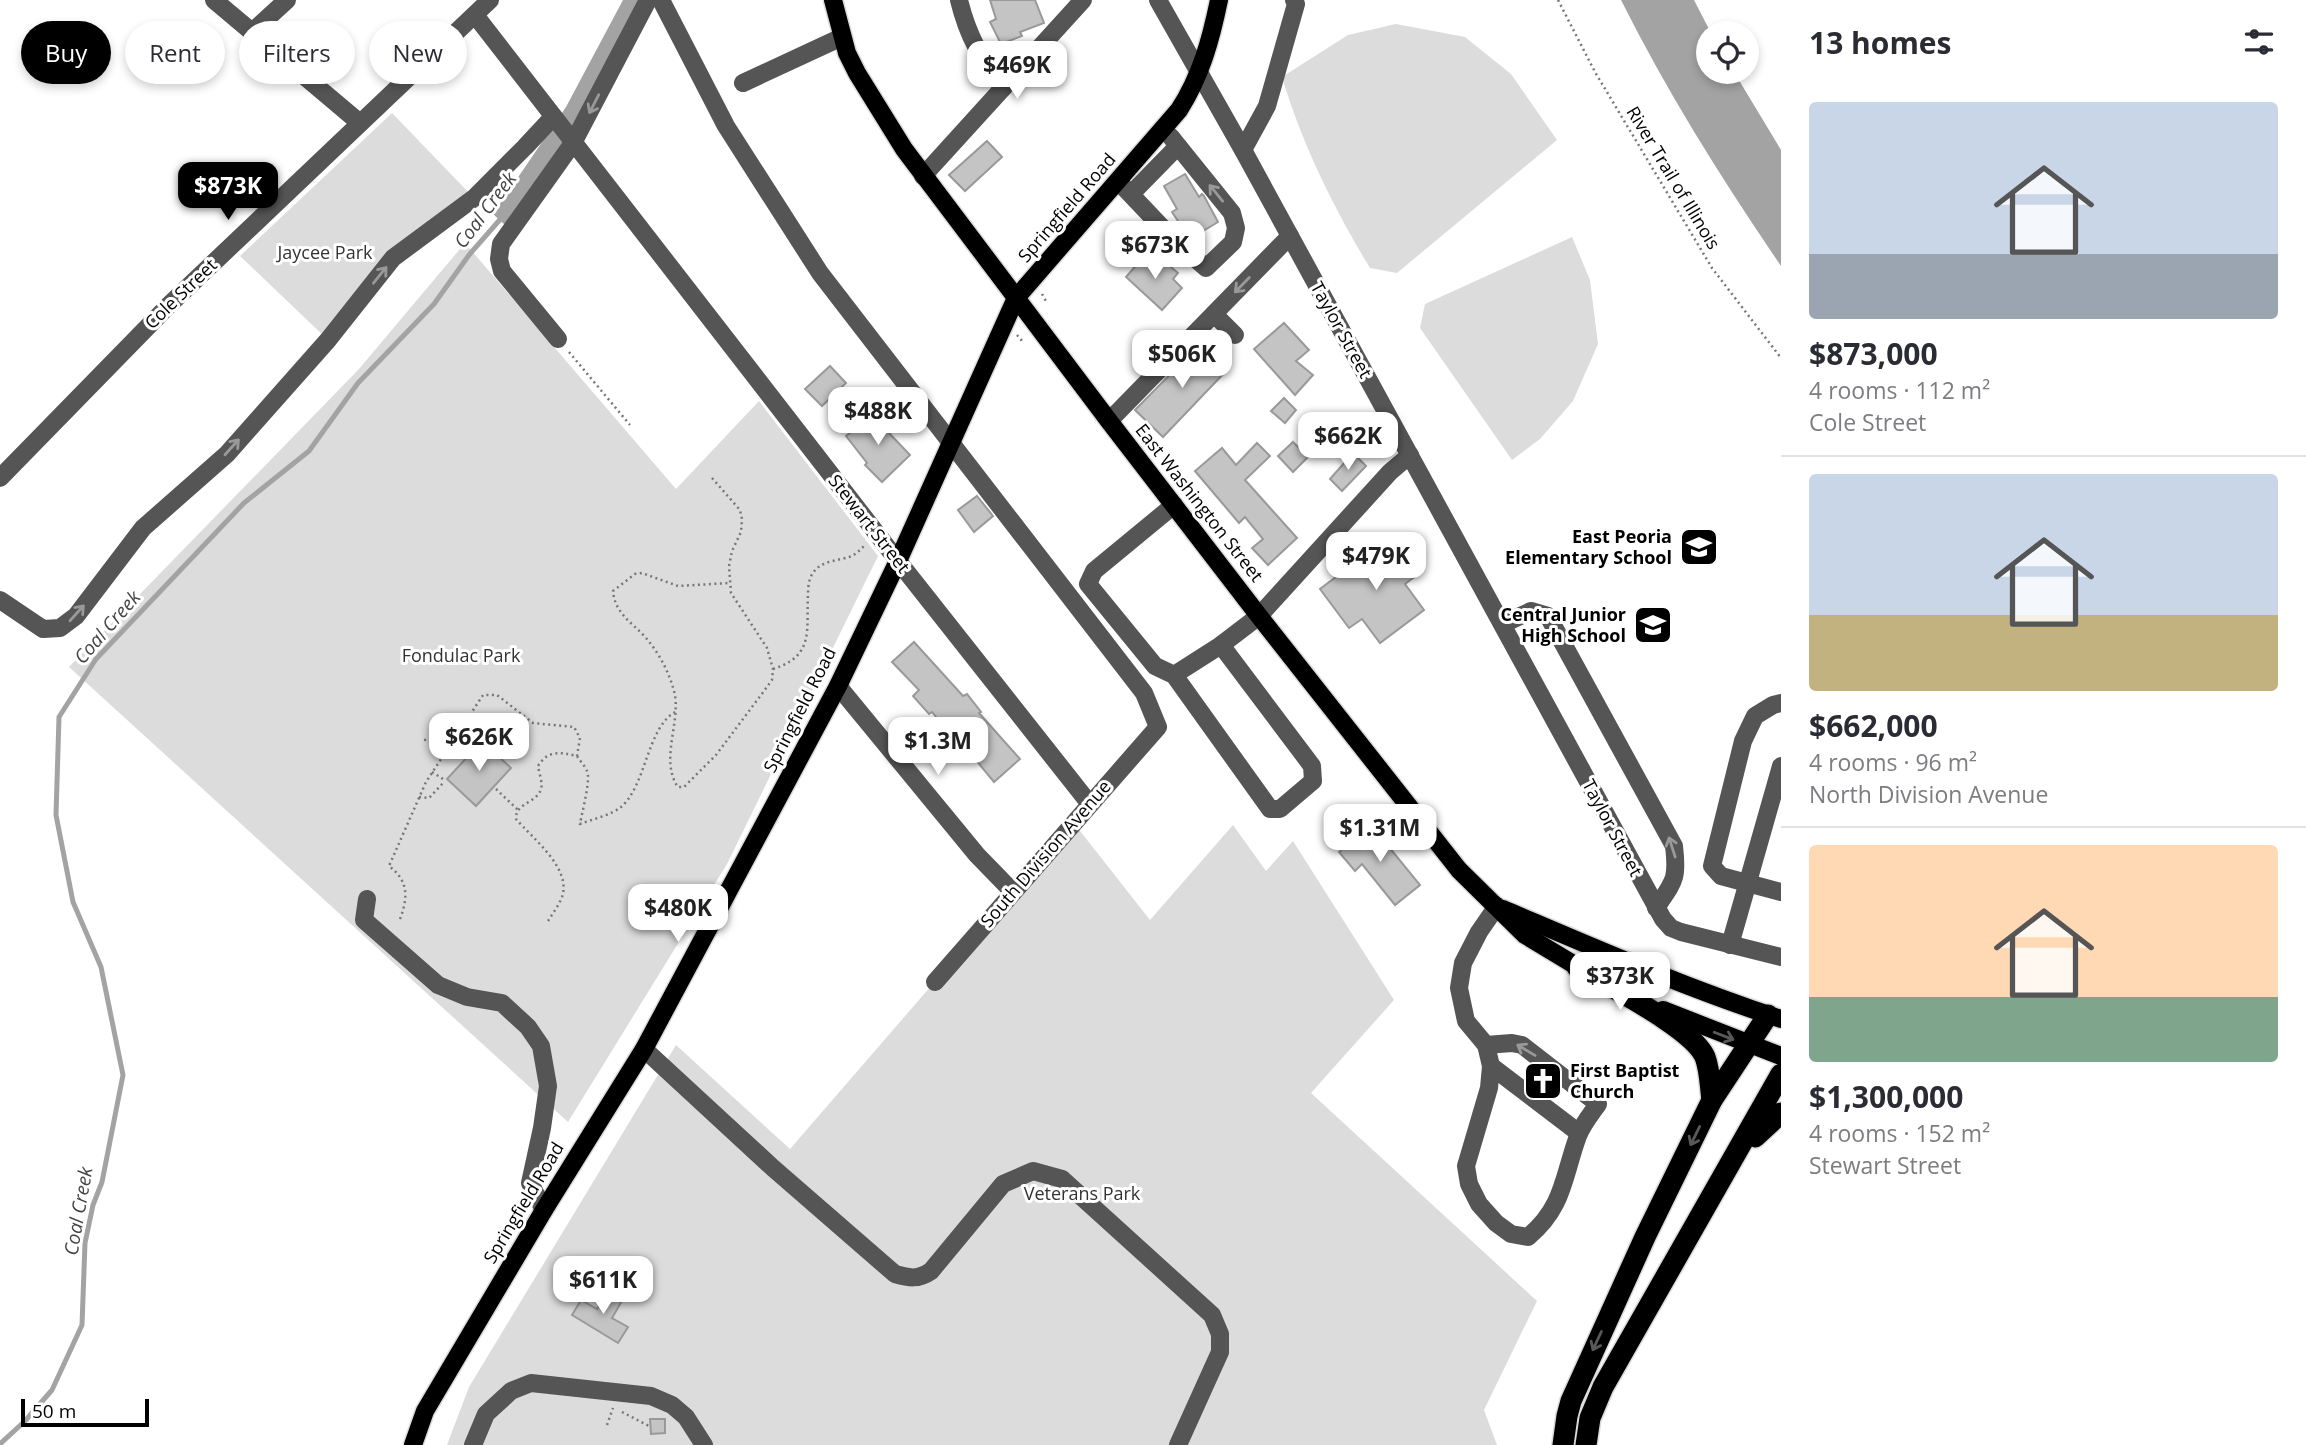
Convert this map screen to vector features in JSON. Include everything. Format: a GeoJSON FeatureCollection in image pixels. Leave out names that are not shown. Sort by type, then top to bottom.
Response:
{"type":"FeatureCollection","features":[{"type":"Feature","properties":{"kind":"highway"},"geometry":{"type":"LineString","coordinates":[[1577,967],[1691,1039],[1704,1055],[1712,1100]]}},
{"type":"Feature","properties":{"kind":"highway"},"geometry":{"type":"LineString","coordinates":[[1563,1445],[1567,1416],[1580,1377],[1712,1100],[1749,1045],[1775,1017]]}},
{"type":"Feature","properties":{"kind":"highway"},"geometry":{"type":"LineString","coordinates":[[1586,1445],[1590,1418],[1602,1387],[1781,1074]]}},
{"type":"Feature","properties":{"kind":"highway"},"geometry":{"type":"LineString","coordinates":[[1713,1195],[1745,1149],[1766,1124],[1781,1113]]}},
{"type":"Feature","properties":{"kind":"main road","name":"East Washington Street"},"geometry":{"type":"LineString","coordinates":[[832,0],[842,37],[857,73],[923,176],[1259,616],[1460,870],[1525,934],[1577,967],[1670,1014],[1781,1056]]}},
{"type":"Feature","properties":{"kind":"main road","name":"Springfield Road"},"geometry":{"type":"LineString","coordinates":[[413,1445],[425,1411],[544,1210],[644,1049],[838,686],[898,561],[1016,298],[1125,187],[1185,101],[1205,58],[1219,0]]}},
{"type":"Feature","properties":{"kind":"main road","name":"East Washington Street"},"geometry":{"type":"LineString","coordinates":[[1497,906],[1670,980],[1775,1017]]}},
{"type":"Feature","properties":{"kind":"street"},"geometry":{"type":"LineString","coordinates":[[214,0],[239,21]]}},
{"type":"Feature","properties":{"kind":"street"},"geometry":{"type":"LineString","coordinates":[[264,21],[287,0]]}},
{"type":"Feature","properties":{"kind":"street","name":"Cole Street"},"geometry":{"type":"LineString","coordinates":[[0,478],[117,356],[490,0]]}},
{"type":"Feature","properties":{"kind":"street"},"geometry":{"type":"LineString","coordinates":[[558,339],[502,271],[499,259],[501,244],[573,143],[648,0]]}},
{"type":"Feature","properties":{"kind":"street"},"geometry":{"type":"LineString","coordinates":[[661,0],[726,126],[820,273],[951,442]]}},
{"type":"Feature","properties":{"kind":"street"},"geometry":{"type":"LineString","coordinates":[[959,0],[971,39],[1003,88]]}},
{"type":"Feature","properties":{"kind":"street"},"geometry":{"type":"LineString","coordinates":[[923,176],[1083,0]]}},
{"type":"Feature","properties":{"kind":"street","name":"Taylor Street"},"geometry":{"type":"LineString","coordinates":[[1158,0],[1503,624],[1656,908],[1671,928],[1681,932],[1781,957]]}},
{"type":"Feature","properties":{"kind":"street"},"geometry":{"type":"LineString","coordinates":[[1243,150],[1267,106],[1296,5],[1294,0]]}},
{"type":"Feature","properties":{"kind":"street"},"geometry":{"type":"LineString","coordinates":[[0,600],[43,629],[60,628],[76,617],[143,528],[227,454],[328,340],[393,258],[474,198],[553,117],[475,15]]}},
{"type":"Feature","properties":{"kind":"street"},"geometry":{"type":"LineString","coordinates":[[743,83],[842,37]]}},
{"type":"Feature","properties":{"kind":"street"},"geometry":{"type":"LineString","coordinates":[[314,84],[360,123]]}},
{"type":"Feature","properties":{"kind":"street","name":"Stewart Street"},"geometry":{"type":"LineString","coordinates":[[553,117],[1089,803]]}},
{"type":"Feature","properties":{"kind":"street"},"geometry":{"type":"LineString","coordinates":[[1165,129],[1232,213],[1236,228],[1233,242],[1206,268],[1173,239],[1125,187],[1178,146]]}},
{"type":"Feature","properties":{"kind":"street"},"geometry":{"type":"LineString","coordinates":[[1109,421],[1290,236]]}},
{"type":"Feature","properties":{"kind":"street"},"geometry":{"type":"LineString","coordinates":[[1214,314],[1235,335]]}},
{"type":"Feature","properties":{"kind":"street","name":"South Division Avenue"},"geometry":{"type":"LineString","coordinates":[[935,982],[1158,727],[1144,693],[951,442]]}},
{"type":"Feature","properties":{"kind":"street"},"geometry":{"type":"LineString","coordinates":[[1174,675],[1221,645],[1259,616],[1390,472],[1410,455]]}},
{"type":"Feature","properties":{"kind":"street"},"geometry":{"type":"LineString","coordinates":[[1174,505],[1094,571],[1087,584],[1155,666],[1174,675],[1270,809],[1280,809],[1312,781],[1312,766],[1221,645]]}},
{"type":"Feature","properties":{"kind":"street"},"geometry":{"type":"LineString","coordinates":[[1503,624],[1531,611],[1548,616],[1674,846],[1677,870],[1673,883],[1656,908]]}},
{"type":"Feature","properties":{"kind":"street"},"geometry":{"type":"LineString","coordinates":[[838,686],[976,855],[1012,891]]}},
{"type":"Feature","properties":{"kind":"street"},"geometry":{"type":"LineString","coordinates":[[1781,703],[1755,716],[1743,741],[1712,866],[1721,876],[1781,892]]}},
{"type":"Feature","properties":{"kind":"street"},"geometry":{"type":"LineString","coordinates":[[1730,945],[1781,766]]}},
{"type":"Feature","properties":{"kind":"street"},"geometry":{"type":"LineString","coordinates":[[367,899],[364,920],[438,985],[467,997],[502,1003],[528,1027],[541,1046],[548,1086],[530,1183],[544,1210]]}},
{"type":"Feature","properties":{"kind":"street"},"geometry":{"type":"LineString","coordinates":[[1486,1045],[1522,1045],[1598,1104],[1579,1133],[1556,1205],[1541,1226],[1528,1237],[1511,1234],[1496,1223],[1479,1204],[1469,1184],[1466,1166],[1489,1088],[1491,1066],[1486,1045],[1466,1021],[1458,988],[1463,963],[1479,932],[1497,906]]}},
{"type":"Feature","properties":{"kind":"street"},"geometry":{"type":"LineString","coordinates":[[644,1049],[773,1168],[895,1274],[908,1278],[922,1277],[930,1271],[1003,1184],[1033,1171],[1062,1179],[1212,1315],[1220,1334],[1220,1352],[1178,1445]]}},
{"type":"Feature","properties":{"kind":"street"},"geometry":{"type":"LineString","coordinates":[[1491,1066],[1579,1133]]}},
{"type":"Feature","properties":{"kind":"street"},"geometry":{"type":"LineString","coordinates":[[473,1445],[486,1414],[511,1391],[531,1383],[651,1396],[672,1405],[686,1417],[704,1445]]}},
{"type":"Feature","properties":{"kind":"path","name":"River Trail of Illinois"},"geometry":{"type":"LineString","coordinates":[[1558,0],[1595,72],[1712,268],[1781,358]]}},
{"type":"Feature","properties":{"kind":"path"},"geometry":{"type":"LineString","coordinates":[[558,339],[631,425]]}},
{"type":"Feature","properties":{"kind":"path"},"geometry":{"type":"LineString","coordinates":[[712,478],[740,510],[741,532],[732,551],[729,583],[731,593],[767,648],[773,668],[772,680],[716,755],[684,787],[678,787],[672,766],[675,694],[665,666],[647,639],[619,612],[614,604],[613,591],[642,572],[678,586],[729,583]]}},
{"type":"Feature","properties":{"kind":"path"},"geometry":{"type":"LineString","coordinates":[[773,668],[791,663],[800,653],[807,636],[808,585],[812,573],[821,565],[854,555],[868,542]]}},
{"type":"Feature","properties":{"kind":"path"},"geometry":{"type":"LineString","coordinates":[[400,919],[406,904],[406,886],[388,866],[432,772],[483,695],[497,695],[533,723],[574,727],[580,738],[577,756],[589,773],[580,824],[620,808],[629,799],[660,728],[669,715],[675,712]]}},
{"type":"Feature","properties":{"kind":"path"},"geometry":{"type":"LineString","coordinates":[[424,740],[436,738],[449,722],[455,721],[463,725]]}},
{"type":"Feature","properties":{"kind":"path"},"geometry":{"type":"LineString","coordinates":[[548,921],[562,898],[564,888],[561,875],[540,843],[516,819],[515,813],[538,794],[542,787],[538,766],[543,758],[552,753],[577,756]]}},
{"type":"Feature","properties":{"kind":"path"},"geometry":{"type":"LineString","coordinates":[[419,797],[429,798],[443,781],[432,772]]}},
{"type":"Feature","properties":{"kind":"path"},"geometry":{"type":"LineString","coordinates":[[496,789],[518,810]]}},
{"type":"Feature","properties":{"kind":"path"},"geometry":{"type":"LineString","coordinates":[[613,1407],[651,1427]]}},
{"type":"Feature","properties":{"kind":"green space"},"geometry":{"type":"Polygon","coordinates":[[[1396,24],[1465,37],[1511,74],[1557,140],[1397,273],[1370,268],[1357,246],[1309,151],[1282,77],[1348,35],[1396,24]]]}},
{"type":"Feature","properties":{"kind":"green space","name":"Jaycee Park"},"geometry":{"type":"Polygon","coordinates":[[[392,113],[474,198],[393,258],[328,340],[240,256],[392,113]]]}},
{"type":"Feature","properties":{"kind":"green space"},"geometry":{"type":"Polygon","coordinates":[[[1572,237],[1590,280],[1598,344],[1573,401],[1540,439],[1512,460],[1420,328],[1425,304],[1572,237]]]}},
{"type":"Feature","properties":{"kind":"green space","name":"Fondulac Park"},"geometry":{"type":"Polygon","coordinates":[[[465,243],[676,489],[759,401],[878,556],[727,864],[568,1122],[69,667],[359,369],[465,243]]]}},
{"type":"Feature","properties":{"kind":"green space","name":"Veterans Park"},"geometry":{"type":"Polygon","coordinates":[[[1073,822],[1150,920],[1233,825],[1266,871],[1293,841],[1394,1000],[1311,1093],[1537,1301],[1484,1410],[1497,1445],[447,1445],[469,1387],[676,1045],[790,1149],[1073,822]]]}},
{"type":"Feature","properties":{"kind":"shaded area"},"geometry":{"type":"Polygon","coordinates":[[[623,0],[643,0],[559,149],[505,225],[493,214],[566,107],[623,0]]]}},
{"type":"Feature","properties":{"kind":"shaded area"},"geometry":{"type":"Polygon","coordinates":[[[1621,0],[1694,0],[1705,21],[1696,21],[1696,84],[1741,84],[1781,150],[1781,266],[1696,136],[1621,0]]]}},
{"type":"Feature","properties":{"kind":"building"},"geometry":{"type":"Polygon","coordinates":[[[990,0],[1035,0],[1044,23],[1020,32],[1022,36],[1001,44],[990,22],[996,19],[990,0]]]}},
{"type":"Feature","properties":{"kind":"building"},"geometry":{"type":"Polygon","coordinates":[[[987,141],[1002,157],[965,191],[949,175],[987,141]]]}},
{"type":"Feature","properties":{"kind":"building"},"geometry":{"type":"Polygon","coordinates":[[[1185,174],[1199,197],[1202,194],[1204,196],[1218,222],[1190,239],[1172,212],[1177,209],[1164,186],[1185,174]]]}},
{"type":"Feature","properties":{"kind":"building"},"geometry":{"type":"Polygon","coordinates":[[[1146,254],[1161,268],[1166,263],[1178,273],[1173,279],[1182,288],[1162,310],[1126,277],[1146,254]]]}},
{"type":"Feature","properties":{"kind":"building"},"geometry":{"type":"Polygon","coordinates":[[[1284,323],[1309,350],[1296,361],[1313,375],[1295,395],[1254,349],[1284,323]]]}},
{"type":"Feature","properties":{"kind":"building"},"geometry":{"type":"Polygon","coordinates":[[[1201,343],[1228,369],[1163,437],[1135,410],[1201,343]]]}},
{"type":"Feature","properties":{"kind":"building"},"geometry":{"type":"Polygon","coordinates":[[[830,366],[846,383],[822,406],[805,389],[830,366]]]}},
{"type":"Feature","properties":{"kind":"building"},"geometry":{"type":"Polygon","coordinates":[[[1284,398],[1296,410],[1285,423],[1271,411],[1284,398]]]}},
{"type":"Feature","properties":{"kind":"building"},"geometry":{"type":"Polygon","coordinates":[[[877,412],[890,430],[888,432],[910,455],[882,482],[865,465],[867,463],[846,436],[877,412]]]}},
{"type":"Feature","properties":{"kind":"building"},"geometry":{"type":"Polygon","coordinates":[[[1293,442],[1308,457],[1293,472],[1278,456],[1293,442]]]}},
{"type":"Feature","properties":{"kind":"building"},"geometry":{"type":"Polygon","coordinates":[[[1257,443],[1270,456],[1245,480],[1297,538],[1268,565],[1252,548],[1263,539],[1245,517],[1239,523],[1195,471],[1222,448],[1236,465],[1257,443]]]}},
{"type":"Feature","properties":{"kind":"building"},"geometry":{"type":"Polygon","coordinates":[[[1353,453],[1366,466],[1342,491],[1330,479],[1353,453]]]}},
{"type":"Feature","properties":{"kind":"building"},"geometry":{"type":"Polygon","coordinates":[[[977,496],[993,516],[974,532],[958,510],[977,496]]]}},
{"type":"Feature","properties":{"kind":"building"},"geometry":{"type":"Polygon","coordinates":[[[1388,538],[1417,575],[1405,584],[1424,610],[1380,643],[1362,619],[1349,628],[1320,589],[1388,538]]]}},
{"type":"Feature","properties":{"kind":"building"},"geometry":{"type":"Polygon","coordinates":[[[914,642],[963,696],[967,694],[981,712],[979,713],[1020,759],[994,782],[947,725],[944,727],[932,712],[929,714],[913,696],[919,690],[892,662],[914,642]]]}},
{"type":"Feature","properties":{"kind":"building"},"geometry":{"type":"Polygon","coordinates":[[[482,741],[511,768],[476,806],[447,779],[482,741]]]}},
{"type":"Feature","properties":{"kind":"building"},"geometry":{"type":"Polygon","coordinates":[[[1371,825],[1420,885],[1395,905],[1362,864],[1355,871],[1339,852],[1371,825]]]}},
{"type":"Feature","properties":{"kind":"building"},"geometry":{"type":"Polygon","coordinates":[[[607,1290],[623,1299],[612,1318],[628,1327],[618,1343],[572,1315],[581,1300],[597,1309],[607,1290]]]}},
{"type":"Feature","properties":{"kind":"building"},"geometry":{"type":"Polygon","coordinates":[[[650,1419],[665,1419],[665,1433],[651,1434],[650,1419]]]}},
{"type":"Feature","properties":{"kind":"waterway","name":"Coal Creek"},"geometry":{"type":"LineString","coordinates":[[0,1444],[52,1390],[82,1325],[85,1243],[93,1205],[102,1182],[123,1075],[101,967],[73,902],[56,815],[59,717],[96,659],[244,503],[309,451],[358,383],[434,304],[469,255],[504,215]]}},
{"type":"Feature","properties":{"kind":"place","name":"East Peoria Elementary School"},"geometry":{"type":"Point","coordinates":[1699,547]}},
{"type":"Feature","properties":{"kind":"place","name":"Central Junior High School"},"geometry":{"type":"Point","coordinates":[1653,625]}},
{"type":"Feature","properties":{"kind":"place","name":"First Baptist Church"},"geometry":{"type":"Point","coordinates":[1543,1081]}}]}
